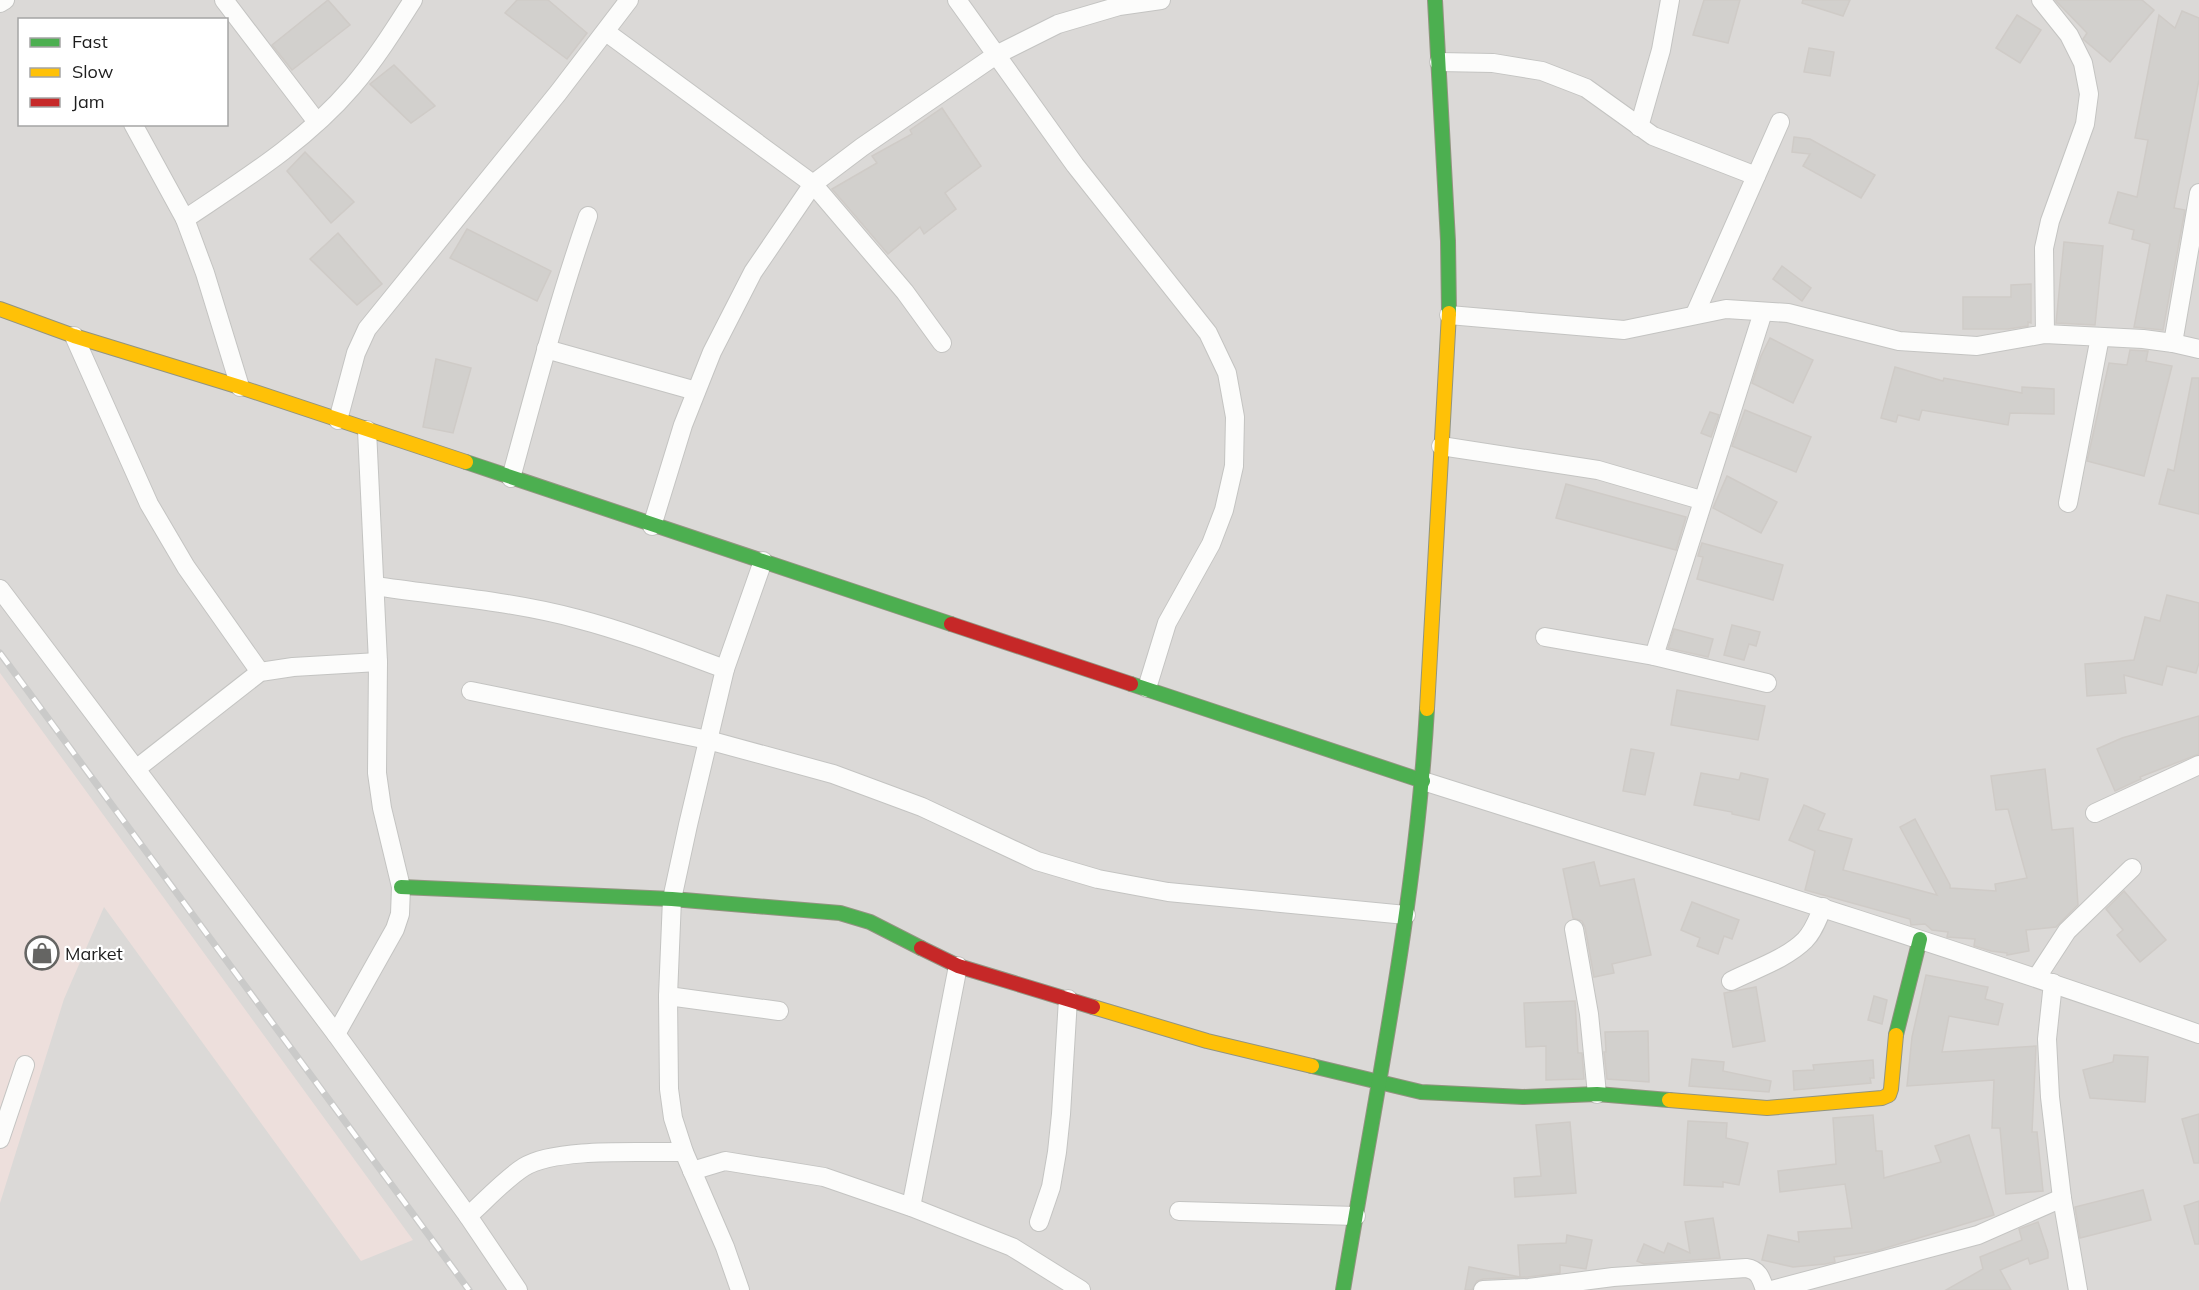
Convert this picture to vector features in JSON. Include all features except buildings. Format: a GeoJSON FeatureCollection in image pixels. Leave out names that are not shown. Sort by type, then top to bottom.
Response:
{"type":"FeatureCollection","features":[{"type":"Feature","properties":{"kind":"street"},"geometry":{"type":"LineString","coordinates":[[0,3],[5,0]]}},
{"type":"Feature","properties":{"kind":"street"},"geometry":{"type":"LineString","coordinates":[[224,0],[317,122]]}},
{"type":"Feature","properties":{"kind":"street"},"geometry":{"type":"LineString","coordinates":[[185,219],[260,168],[317,122],[350,88],[379,53],[413,0]]}},
{"type":"Feature","properties":{"kind":"street"},"geometry":{"type":"LineString","coordinates":[[338,420],[356,353],[367,329],[606,32],[629,0]]}},
{"type":"Feature","properties":{"kind":"street"},"geometry":{"type":"LineString","coordinates":[[957,0],[1076,165],[1209,333],[1227,373],[1235,417],[1234,466],[1224,510],[1211,544],[1167,623],[1147,688]]}},
{"type":"Feature","properties":{"kind":"street"},"geometry":{"type":"LineString","coordinates":[[652,526],[683,425],[712,352],[753,272],[813,184],[862,147],[996,55],[1058,24],[1119,6],[1161,0]]}},
{"type":"Feature","properties":{"kind":"street"},"geometry":{"type":"LineString","coordinates":[[1343,1290],[1406,915],[1423,781],[1449,315],[1448,241],[1435,0]]}},
{"type":"Feature","properties":{"kind":"street"},"geometry":{"type":"LineString","coordinates":[[1639,127],[1661,50],[1670,0]]}},
{"type":"Feature","properties":{"kind":"street"},"geometry":{"type":"LineString","coordinates":[[2041,0],[2068,35],[2083,63],[2089,94],[2085,124],[2050,221],[2044,248],[2045,334]]}},
{"type":"Feature","properties":{"kind":"street"},"geometry":{"type":"LineString","coordinates":[[606,32],[813,184],[905,292],[942,343]]}},
{"type":"Feature","properties":{"kind":"street"},"geometry":{"type":"LineString","coordinates":[[1439,62],[1493,63],[1542,71],[1586,88],[1653,136],[1756,176]]}},
{"type":"Feature","properties":{"kind":"street"},"geometry":{"type":"LineString","coordinates":[[1695,314],[1780,122]]}},
{"type":"Feature","properties":{"kind":"street"},"geometry":{"type":"LineString","coordinates":[[134,126],[185,219],[240,387]]}},
{"type":"Feature","properties":{"kind":"street"},"geometry":{"type":"LineString","coordinates":[[2173,343],[2199,193]]}},
{"type":"Feature","properties":{"kind":"street"},"geometry":{"type":"LineString","coordinates":[[512,478],[546,349],[588,216]]}},
{"type":"Feature","properties":{"kind":"street"},"geometry":{"type":"LineString","coordinates":[[0,309],[74,336],[368,429],[652,526],[1423,781],[1823,907],[2045,980],[2199,1034]]}},
{"type":"Feature","properties":{"kind":"street"},"geometry":{"type":"LineString","coordinates":[[1449,315],[1624,330],[1726,309],[1788,313],[1899,341],[1977,346],[2045,334],[2173,343],[2199,349]]}},
{"type":"Feature","properties":{"kind":"street"},"geometry":{"type":"LineString","coordinates":[[1654,656],[1701,501],[1715,465],[1763,312]]}},
{"type":"Feature","properties":{"kind":"street"},"geometry":{"type":"LineString","coordinates":[[74,336],[149,504],[186,567],[260,672]]}},
{"type":"Feature","properties":{"kind":"street"},"geometry":{"type":"LineString","coordinates":[[2068,503],[2100,337]]}},
{"type":"Feature","properties":{"kind":"street"},"geometry":{"type":"LineString","coordinates":[[546,349],[696,391]]}},
{"type":"Feature","properties":{"kind":"street"},"geometry":{"type":"LineString","coordinates":[[336,1035],[395,929],[400,914],[401,887],[382,808],[377,773],[378,662],[368,429]]}},
{"type":"Feature","properties":{"kind":"street"},"geometry":{"type":"LineString","coordinates":[[1441,446],[1598,470],[1701,501]]}},
{"type":"Feature","properties":{"kind":"street"},"geometry":{"type":"LineString","coordinates":[[740,1290],[725,1247],[684,1152],[674,1118],[669,1089],[668,996],[672,899],[725,669],[763,561]]}},
{"type":"Feature","properties":{"kind":"street"},"geometry":{"type":"LineString","coordinates":[[375,586],[541,610],[577,618],[618,630],[725,669]]}},
{"type":"Feature","properties":{"kind":"street"},"geometry":{"type":"LineString","coordinates":[[0,589],[336,1035],[468,1216],[518,1290]]}},
{"type":"Feature","properties":{"kind":"street"},"geometry":{"type":"LineString","coordinates":[[1545,637],[1654,656],[1767,683]]}},
{"type":"Feature","properties":{"kind":"street"},"geometry":{"type":"LineString","coordinates":[[136,769],[260,672],[293,667],[378,662]]}},
{"type":"Feature","properties":{"kind":"street"},"geometry":{"type":"LineString","coordinates":[[471,691],[708,740],[832,774],[922,807],[1037,861],[1098,879],[1168,892],[1406,915]]}},
{"type":"Feature","properties":{"kind":"street"},"geometry":{"type":"LineString","coordinates":[[2095,813],[2199,765]]}},
{"type":"Feature","properties":{"kind":"street"},"geometry":{"type":"LineString","coordinates":[[2078,1290],[2062,1198],[2050,1097],[2045,980],[2067,931],[2132,868]]}},
{"type":"Feature","properties":{"kind":"street"},"geometry":{"type":"LineString","coordinates":[[401,887],[672,899],[840,914],[870,922],[958,966],[1216,1043],[1420,1092],[1523,1097],[1597,1094],[1767,1108],[1882,1098],[1889,1095],[1896,1037],[1907,983],[1920,939]]}},
{"type":"Feature","properties":{"kind":"street"},"geometry":{"type":"LineString","coordinates":[[1731,981],[1786,954],[1805,940],[1814,928],[1823,907]]}},
{"type":"Feature","properties":{"kind":"street"},"geometry":{"type":"LineString","coordinates":[[1574,929],[1589,1014],[1597,1094]]}},
{"type":"Feature","properties":{"kind":"street"},"geometry":{"type":"LineString","coordinates":[[911,1207],[958,966]]}},
{"type":"Feature","properties":{"kind":"street"},"geometry":{"type":"LineString","coordinates":[[668,996],[779,1011]]}},
{"type":"Feature","properties":{"kind":"street"},"geometry":{"type":"LineString","coordinates":[[1038,1222],[1052,1187],[1057,1152],[1068,999]]}},
{"type":"Feature","properties":{"kind":"street"},"geometry":{"type":"LineString","coordinates":[[0,1139],[25,1065]]}},
{"type":"Feature","properties":{"kind":"street"},"geometry":{"type":"LineString","coordinates":[[468,1216],[523,1167],[538,1160],[563,1154],[684,1152]]}},
{"type":"Feature","properties":{"kind":"street"},"geometry":{"type":"LineString","coordinates":[[692,1170],[725,1161],[824,1177],[911,1207],[1012,1247],[1081,1290]]}},
{"type":"Feature","properties":{"kind":"street"},"geometry":{"type":"LineString","coordinates":[[1772,1290],[1978,1235],[2062,1198]]}},
{"type":"Feature","properties":{"kind":"street"},"geometry":{"type":"LineString","coordinates":[[1179,1211],[1356,1216]]}},
{"type":"Feature","properties":{"kind":"street"},"geometry":{"type":"LineString","coordinates":[[1483,1290],[1529,1288],[1613,1277],[1746,1268],[1754,1269],[1761,1276],[1765,1290]]}},
{"type":"Feature","properties":{"kind":"shaded area"},"geometry":{"type":"Polygon","coordinates":[[[0,0],[2199,0],[2199,1290],[0,1290],[0,0]]]}},
{"type":"Feature","properties":{"kind":"shaded area","name":"Market"},"geometry":{"type":"Polygon","coordinates":[[[0,673],[413,1240],[361,1261],[104,907],[64,999],[0,1203],[0,673]]]}},
{"type":"Feature","properties":{"kind":"railway"},"geometry":{"type":"LineString","coordinates":[[0,653],[469,1290]]}},
{"type":"Feature","properties":{"kind":"traffic: fast"},"geometry":{"type":"LineString","coordinates":[[1435,0],[1448,241],[1449,313]]}},
{"type":"Feature","properties":{"kind":"traffic: fast"},"geometry":{"type":"LineString","coordinates":[[466,462],[951,624]]}},
{"type":"Feature","properties":{"kind":"traffic: fast"},"geometry":{"type":"LineString","coordinates":[[1131,684],[1423,781]]}},
{"type":"Feature","properties":{"kind":"traffic: fast"},"geometry":{"type":"LineString","coordinates":[[1343,1290],[1404,928],[1422,782],[1427,709]]}},
{"type":"Feature","properties":{"kind":"traffic: fast"},"geometry":{"type":"LineString","coordinates":[[401,887],[672,899],[840,913],[870,922],[921,948]]}},
{"type":"Feature","properties":{"kind":"traffic: fast"},"geometry":{"type":"LineString","coordinates":[[1896,1035],[1920,939]]}},
{"type":"Feature","properties":{"kind":"traffic: fast"},"geometry":{"type":"LineString","coordinates":[[1312,1066],[1421,1092],[1523,1097],[1597,1094],[1669,1100]]}},
{"type":"Feature","properties":{"kind":"traffic: slow"},"geometry":{"type":"LineString","coordinates":[[0,309],[74,336],[240,387],[466,462]]}},
{"type":"Feature","properties":{"kind":"traffic: slow"},"geometry":{"type":"LineString","coordinates":[[1427,709],[1449,313]]}},
{"type":"Feature","properties":{"kind":"traffic: slow"},"geometry":{"type":"LineString","coordinates":[[1093,1007],[1207,1041],[1312,1066]]}},
{"type":"Feature","properties":{"kind":"traffic: slow"},"geometry":{"type":"LineString","coordinates":[[1669,1100],[1767,1108],[1882,1098],[1889,1095],[1891,1089],[1896,1035]]}},
{"type":"Feature","properties":{"kind":"traffic: jam"},"geometry":{"type":"LineString","coordinates":[[951,624],[1131,684]]}},
{"type":"Feature","properties":{"kind":"traffic: jam"},"geometry":{"type":"LineString","coordinates":[[921,948],[958,966],[1093,1007]]}},
{"type":"Feature","properties":{"kind":"place","name":"Market"},"geometry":{"type":"Point","coordinates":[42,953]}}]}
